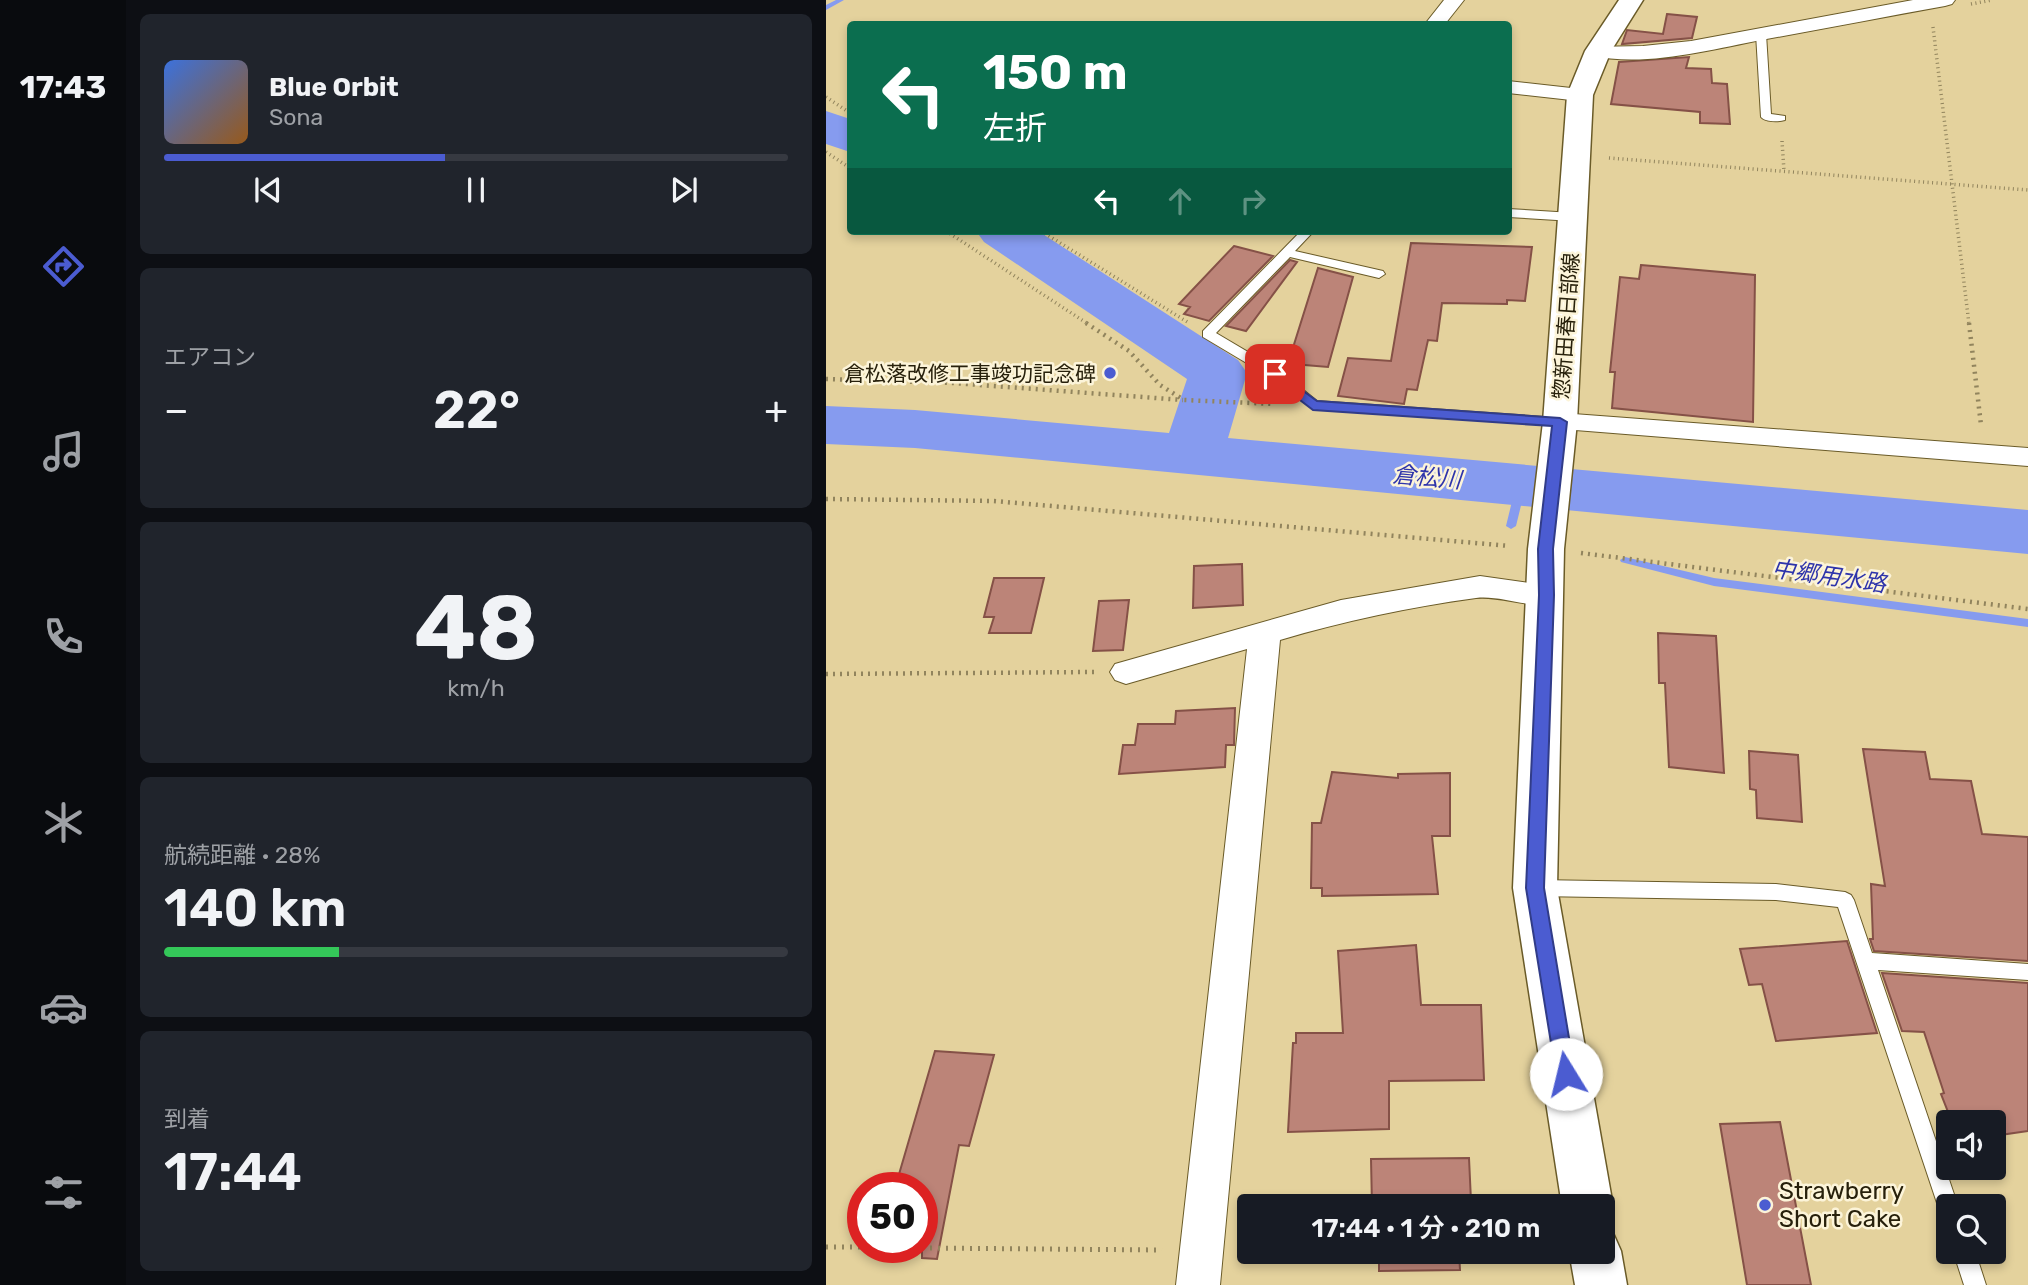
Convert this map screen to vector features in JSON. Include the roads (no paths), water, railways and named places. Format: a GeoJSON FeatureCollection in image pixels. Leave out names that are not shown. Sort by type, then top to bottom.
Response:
{"type":"FeatureCollection","features":[{"type":"Feature","properties":{"kind":"main road","name":"惣新田春日部線"},"geometry":{"type":"LineString","coordinates":[[1586,1194],[1535,888],[1546,549],[1560,422],[1580,95],[1598,51],[1631,0]]}},
{"type":"Feature","properties":{"kind":"main road"},"geometry":{"type":"LineString","coordinates":[[1597,1264],[1601,1285]]}},
{"type":"Feature","properties":{"kind":"street"},"geometry":{"type":"LineString","coordinates":[[1437,21],[1454,0]]}},
{"type":"Feature","properties":{"kind":"street"},"geometry":{"type":"LineString","coordinates":[[1598,51],[1643,52],[1691,47],[1761,34],[1846,9],[1925,9],[1945,0]]}},
{"type":"Feature","properties":{"kind":"street"},"geometry":{"type":"LineString","coordinates":[[1512,87],[1580,95]]}},
{"type":"Feature","properties":{"kind":"street"},"geometry":{"type":"LineString","coordinates":[[1560,422],[2028,457]]}},
{"type":"Feature","properties":{"kind":"street"},"geometry":{"type":"LineString","coordinates":[[1126,672],[1341,611],[1480,587],[1546,595]]}},
{"type":"Feature","properties":{"kind":"street"},"geometry":{"type":"LineString","coordinates":[[1200,1268],[1265,631]]}},
{"type":"Feature","properties":{"kind":"lane"},"geometry":{"type":"LineString","coordinates":[[1761,34],[1766,117],[1781,118]]}},
{"type":"Feature","properties":{"kind":"lane"},"geometry":{"type":"LineString","coordinates":[[1512,213],[1573,217]]}},
{"type":"Feature","properties":{"kind":"lane"},"geometry":{"type":"LineString","coordinates":[[1305,235],[1208,334],[1275,374],[1313,405],[1560,422]]}},
{"type":"Feature","properties":{"kind":"lane"},"geometry":{"type":"LineString","coordinates":[[1289,253],[1379,274]]}},
{"type":"Feature","properties":{"kind":"lane"},"geometry":{"type":"LineString","coordinates":[[1535,888],[1776,892],[1845,900],[1944,1194]]}},
{"type":"Feature","properties":{"kind":"lane"},"geometry":{"type":"LineString","coordinates":[[1865,961],[2028,972]]}},
{"type":"Feature","properties":{"kind":"lane"},"geometry":{"type":"LineString","coordinates":[[1968,1264],[1975,1285]]}},
{"type":"Feature","properties":{"kind":"waterway"},"geometry":{"type":"LineString","coordinates":[[826,8],[841,0]]}},
{"type":"Feature","properties":{"kind":"waterway"},"geometry":{"type":"LineString","coordinates":[[826,125],[847,136]]}},
{"type":"Feature","properties":{"kind":"waterway"},"geometry":{"type":"LineString","coordinates":[[1008,235],[1218,373],[1192,455]]}},
{"type":"Feature","properties":{"kind":"waterway","name":"倉松川"},"geometry":{"type":"LineString","coordinates":[[826,425],[915,429],[1192,455]]}},
{"type":"Feature","properties":{"kind":"waterway","name":"倉松川"},"geometry":{"type":"LineString","coordinates":[[1192,455],[2028,532]]}},
{"type":"Feature","properties":{"kind":"waterway"},"geometry":{"type":"LineString","coordinates":[[1511,526],[1521,485]]}},
{"type":"Feature","properties":{"kind":"waterway","name":"中郷用水路"},"geometry":{"type":"LineString","coordinates":[[1625,560],[1714,582],[2028,623]]}},
{"type":"Feature","properties":{"kind":"place","name":"倉松落改修工事竣功記念碑"},"geometry":{"type":"Point","coordinates":[1110,373]}},
{"type":"Feature","properties":{"kind":"place","name":"Strawberry Short Cake"},"geometry":{"type":"Point","coordinates":[1765,1205]}}]}
